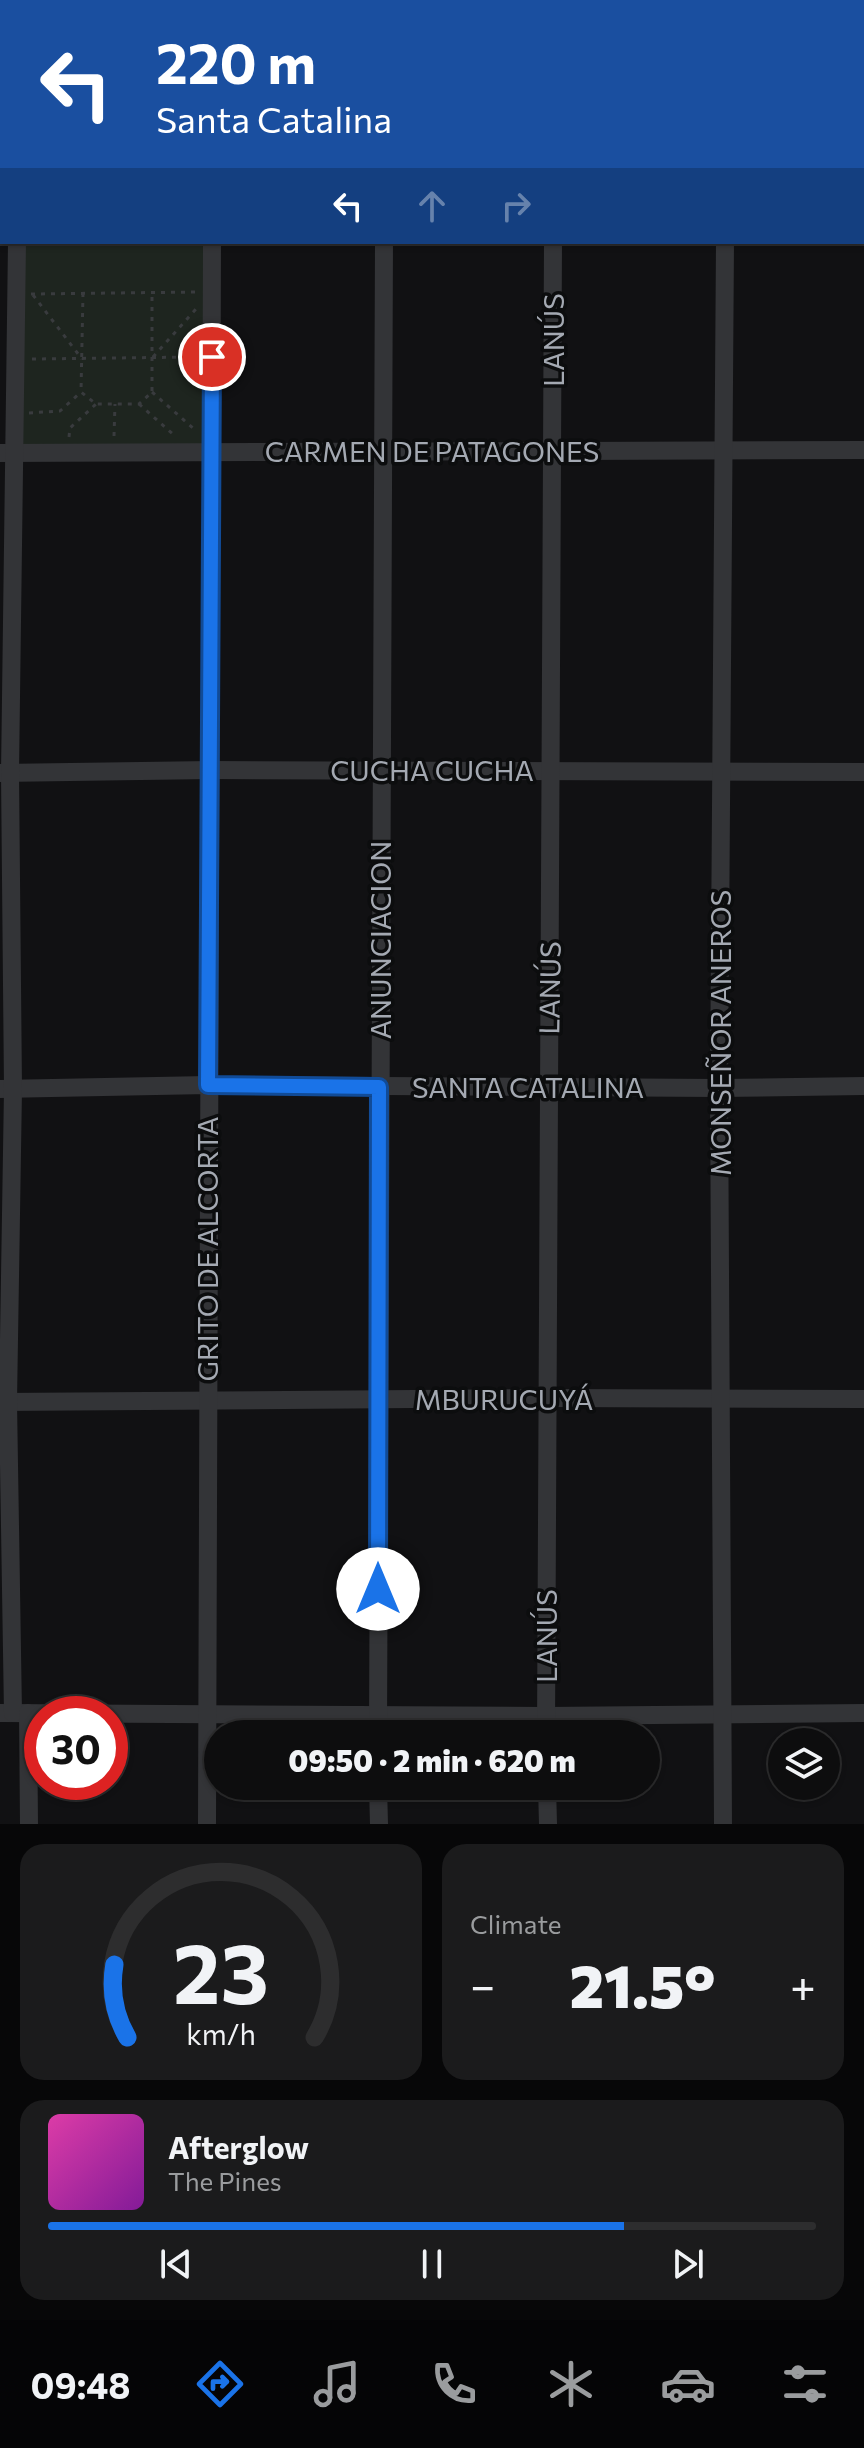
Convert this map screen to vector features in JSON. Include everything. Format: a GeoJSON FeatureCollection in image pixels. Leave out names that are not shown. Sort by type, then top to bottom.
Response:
{"type":"FeatureCollection","features":[{"type":"Feature","properties":{"kind":"street"},"geometry":{"type":"LineString","coordinates":[[17,244],[24,295],[15,359],[14,414],[7,453],[4,1402],[14,1713],[29,1824]]}},
{"type":"Feature","properties":{"kind":"street","name":"GRITO DE ALCORTA"},"geometry":{"type":"LineString","coordinates":[[207,1824],[212,244]]}},
{"type":"Feature","properties":{"kind":"street","name":"ANUNCIACION"},"geometry":{"type":"LineString","coordinates":[[378,1720],[384,244]]}},
{"type":"Feature","properties":{"kind":"street","name":"LANÚS"},"geometry":{"type":"LineString","coordinates":[[546,1720],[553,244]]}},
{"type":"Feature","properties":{"kind":"street","name":"MONSEÑOR ANEROS"},"geometry":{"type":"LineString","coordinates":[[723,1824],[719,1088],[725,244]]}},
{"type":"Feature","properties":{"kind":"street","name":"CARMEN DE PATAGONES"},"geometry":{"type":"LineString","coordinates":[[7,453],[193,451],[212,448],[384,453],[552,449],[864,450]]}},
{"type":"Feature","properties":{"kind":"street","name":"CUCHA CUCHA"},"geometry":{"type":"LineString","coordinates":[[5,773],[211,770],[864,772]]}},
{"type":"Feature","properties":{"kind":"street","name":"SANTA CATALINA"},"geometry":{"type":"LineString","coordinates":[[7,1089],[208,1085],[864,1086]]}},
{"type":"Feature","properties":{"kind":"street","name":"MBURUCUYÁ"},"geometry":{"type":"LineString","coordinates":[[4,1402],[864,1399]]}},
{"type":"Feature","properties":{"kind":"street"},"geometry":{"type":"LineString","coordinates":[[14,1713],[207,1715],[292,1720]]}},
{"type":"Feature","properties":{"kind":"street"},"geometry":{"type":"LineString","coordinates":[[626,1720],[722,1714],[864,1713]]}},
{"type":"Feature","properties":{"kind":"street"},"geometry":{"type":"LineString","coordinates":[[378,1800],[379,1824]]}},
{"type":"Feature","properties":{"kind":"street"},"geometry":{"type":"LineString","coordinates":[[547,1800],[548,1824]]}},
{"type":"Feature","properties":{"kind":"path"},"geometry":{"type":"LineString","coordinates":[[24,295],[212,291]]}},
{"type":"Feature","properties":{"kind":"path"},"geometry":{"type":"LineString","coordinates":[[153,358],[212,291]]}},
{"type":"Feature","properties":{"kind":"path"},"geometry":{"type":"LineString","coordinates":[[139,404],[152,392],[152,292]]}},
{"type":"Feature","properties":{"kind":"path"},"geometry":{"type":"LineString","coordinates":[[14,414],[60,411],[81,392],[83,293]]}},
{"type":"Feature","properties":{"kind":"path"},"geometry":{"type":"LineString","coordinates":[[24,295],[82,359]]}},
{"type":"Feature","properties":{"kind":"path"},"geometry":{"type":"LineString","coordinates":[[15,359],[212,357]]}},
{"type":"Feature","properties":{"kind":"path"},"geometry":{"type":"LineString","coordinates":[[81,392],[96,404],[139,404],[193,451]]}},
{"type":"Feature","properties":{"kind":"path"},"geometry":{"type":"LineString","coordinates":[[152,392],[212,448]]}},
{"type":"Feature","properties":{"kind":"path"},"geometry":{"type":"LineString","coordinates":[[67,453],[70,428],[96,404]]}},
{"type":"Feature","properties":{"kind":"path"},"geometry":{"type":"LineString","coordinates":[[114,452],[115,404]]}},
{"type":"Feature","properties":{"kind":"shaded area"},"geometry":{"type":"Polygon","coordinates":[[[17,244],[212,244],[212,451],[13,452],[17,244]]]}},
{"type":"Feature","properties":{"kind":"route"},"geometry":{"type":"LineString","coordinates":[[212,357],[208,1085],[379,1087],[378,1589]]}}]}
